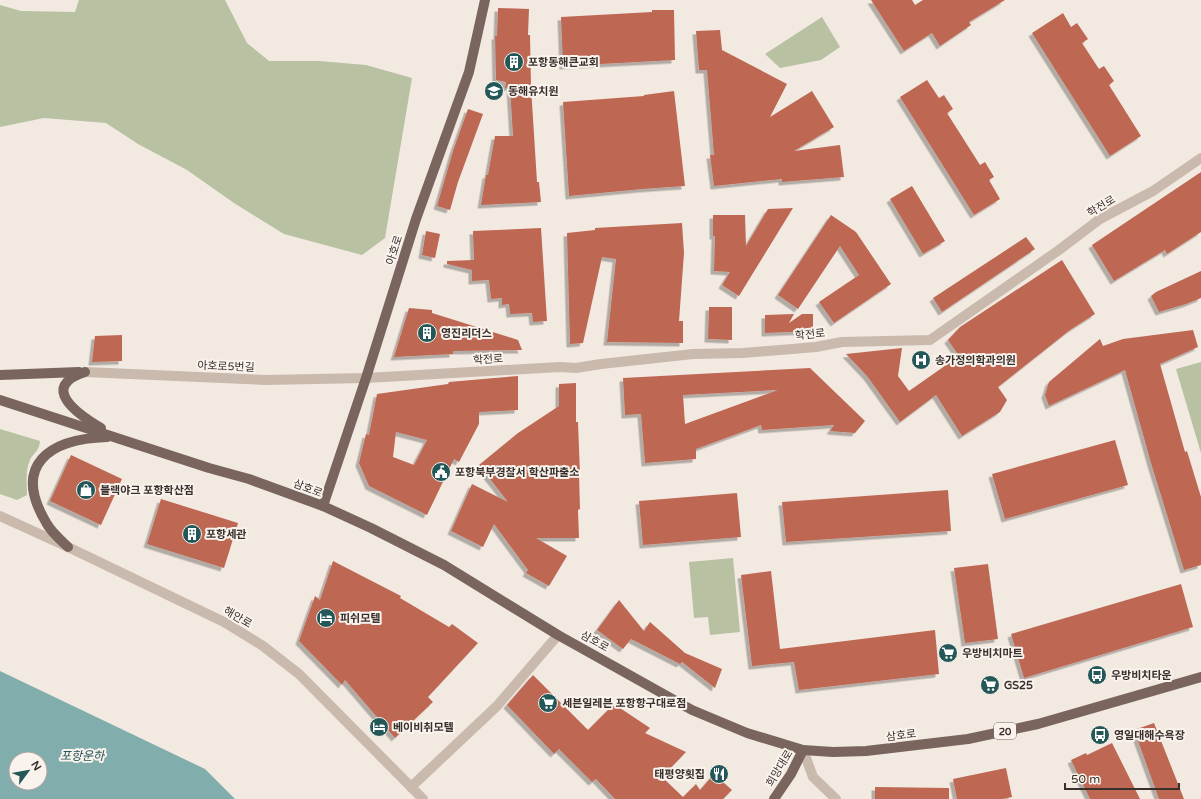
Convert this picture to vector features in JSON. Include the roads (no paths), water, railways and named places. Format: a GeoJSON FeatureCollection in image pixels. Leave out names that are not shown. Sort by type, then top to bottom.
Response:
{"type":"FeatureCollection","features":[{"type":"Feature","properties":{"kind":"main road","name":"아호로"},"geometry":{"type":"LineString","coordinates":[[323,506],[366,378],[416,219],[469,72],[485,0]]}},
{"type":"Feature","properties":{"kind":"main road"},"geometry":{"type":"LineString","coordinates":[[0,375],[85,372]]}},
{"type":"Feature","properties":{"kind":"main road"},"geometry":{"type":"LineString","coordinates":[[85,372],[72,376],[66,383],[64,390],[65,398],[76,412],[114,437]]}},
{"type":"Feature","properties":{"kind":"main road","name":"삼호로"},"geometry":{"type":"LineString","coordinates":[[0,400],[209,468],[248,479],[323,506],[444,565],[558,635],[721,724],[768,741],[803,750],[833,752],[866,751],[968,738],[1038,724],[1201,677]]}},
{"type":"Feature","properties":{"kind":"main road"},"geometry":{"type":"LineString","coordinates":[[68,547],[48,526],[39,507],[34,493],[33,478],[36,467],[42,458],[64,444],[88,438],[114,437]]}},
{"type":"Feature","properties":{"kind":"main road","name":"희망대로"},"geometry":{"type":"LineString","coordinates":[[774,799],[791,774],[803,750]]}},
{"type":"Feature","properties":{"kind":"street","name":"학전로"},"geometry":{"type":"LineString","coordinates":[[366,378],[560,367],[576,368],[693,354],[743,353],[816,347],[842,342],[930,340],[1059,250],[1100,219],[1153,191],[1201,158]]}},
{"type":"Feature","properties":{"kind":"street","name":"아호로5번길"},"geometry":{"type":"LineString","coordinates":[[85,372],[265,380],[366,378]]}},
{"type":"Feature","properties":{"kind":"street","name":"해안로"},"geometry":{"type":"LineString","coordinates":[[0,516],[224,622],[263,646],[299,674],[424,799]]}},
{"type":"Feature","properties":{"kind":"street"},"geometry":{"type":"LineString","coordinates":[[411,787],[497,706],[558,635]]}},
{"type":"Feature","properties":{"kind":"street"},"geometry":{"type":"LineString","coordinates":[[803,750],[813,777],[836,799]]}},
{"type":"Feature","properties":{"kind":"water","name":"포항운하"},"geometry":{"type":"Polygon","coordinates":[[[0,671],[205,769],[235,799],[0,799],[0,671]]]}},
{"type":"Feature","properties":{"kind":"place","name":"포항동해큰교회"},"geometry":{"type":"Point","coordinates":[514,62]}},
{"type":"Feature","properties":{"kind":"place","name":"동해유치원"},"geometry":{"type":"Point","coordinates":[494,91]}},
{"type":"Feature","properties":{"kind":"place","name":"영진리더스"},"geometry":{"type":"Point","coordinates":[427,333]}},
{"type":"Feature","properties":{"kind":"place","name":"송가정의학과의원"},"geometry":{"type":"Point","coordinates":[921,360]}},
{"type":"Feature","properties":{"kind":"place","name":"포항북부경찰서 학산파출소"},"geometry":{"type":"Point","coordinates":[441,472]}},
{"type":"Feature","properties":{"kind":"place","name":"블랙야크 포항학산점"},"geometry":{"type":"Point","coordinates":[86,490]}},
{"type":"Feature","properties":{"kind":"place","name":"포항세관"},"geometry":{"type":"Point","coordinates":[192,534]}},
{"type":"Feature","properties":{"kind":"place","name":"피쉬모텔"},"geometry":{"type":"Point","coordinates":[326,618]}},
{"type":"Feature","properties":{"kind":"place","name":"우방비치마트"},"geometry":{"type":"Point","coordinates":[948,653]}},
{"type":"Feature","properties":{"kind":"place","name":"우방비치타운"},"geometry":{"type":"Point","coordinates":[1097,675]}},
{"type":"Feature","properties":{"kind":"place","name":"GS25"},"geometry":{"type":"Point","coordinates":[990,685]}},
{"type":"Feature","properties":{"kind":"place","name":"세븐일레븐 포항항구대로점"},"geometry":{"type":"Point","coordinates":[548,703]}},
{"type":"Feature","properties":{"kind":"place","name":"베이비취모텔"},"geometry":{"type":"Point","coordinates":[379,727]}},
{"type":"Feature","properties":{"kind":"place","name":"영일대해수욕장"},"geometry":{"type":"Point","coordinates":[1100,735]}},
{"type":"Feature","properties":{"kind":"place","name":"태평양횟집"},"geometry":{"type":"Point","coordinates":[719,774]}}]}
